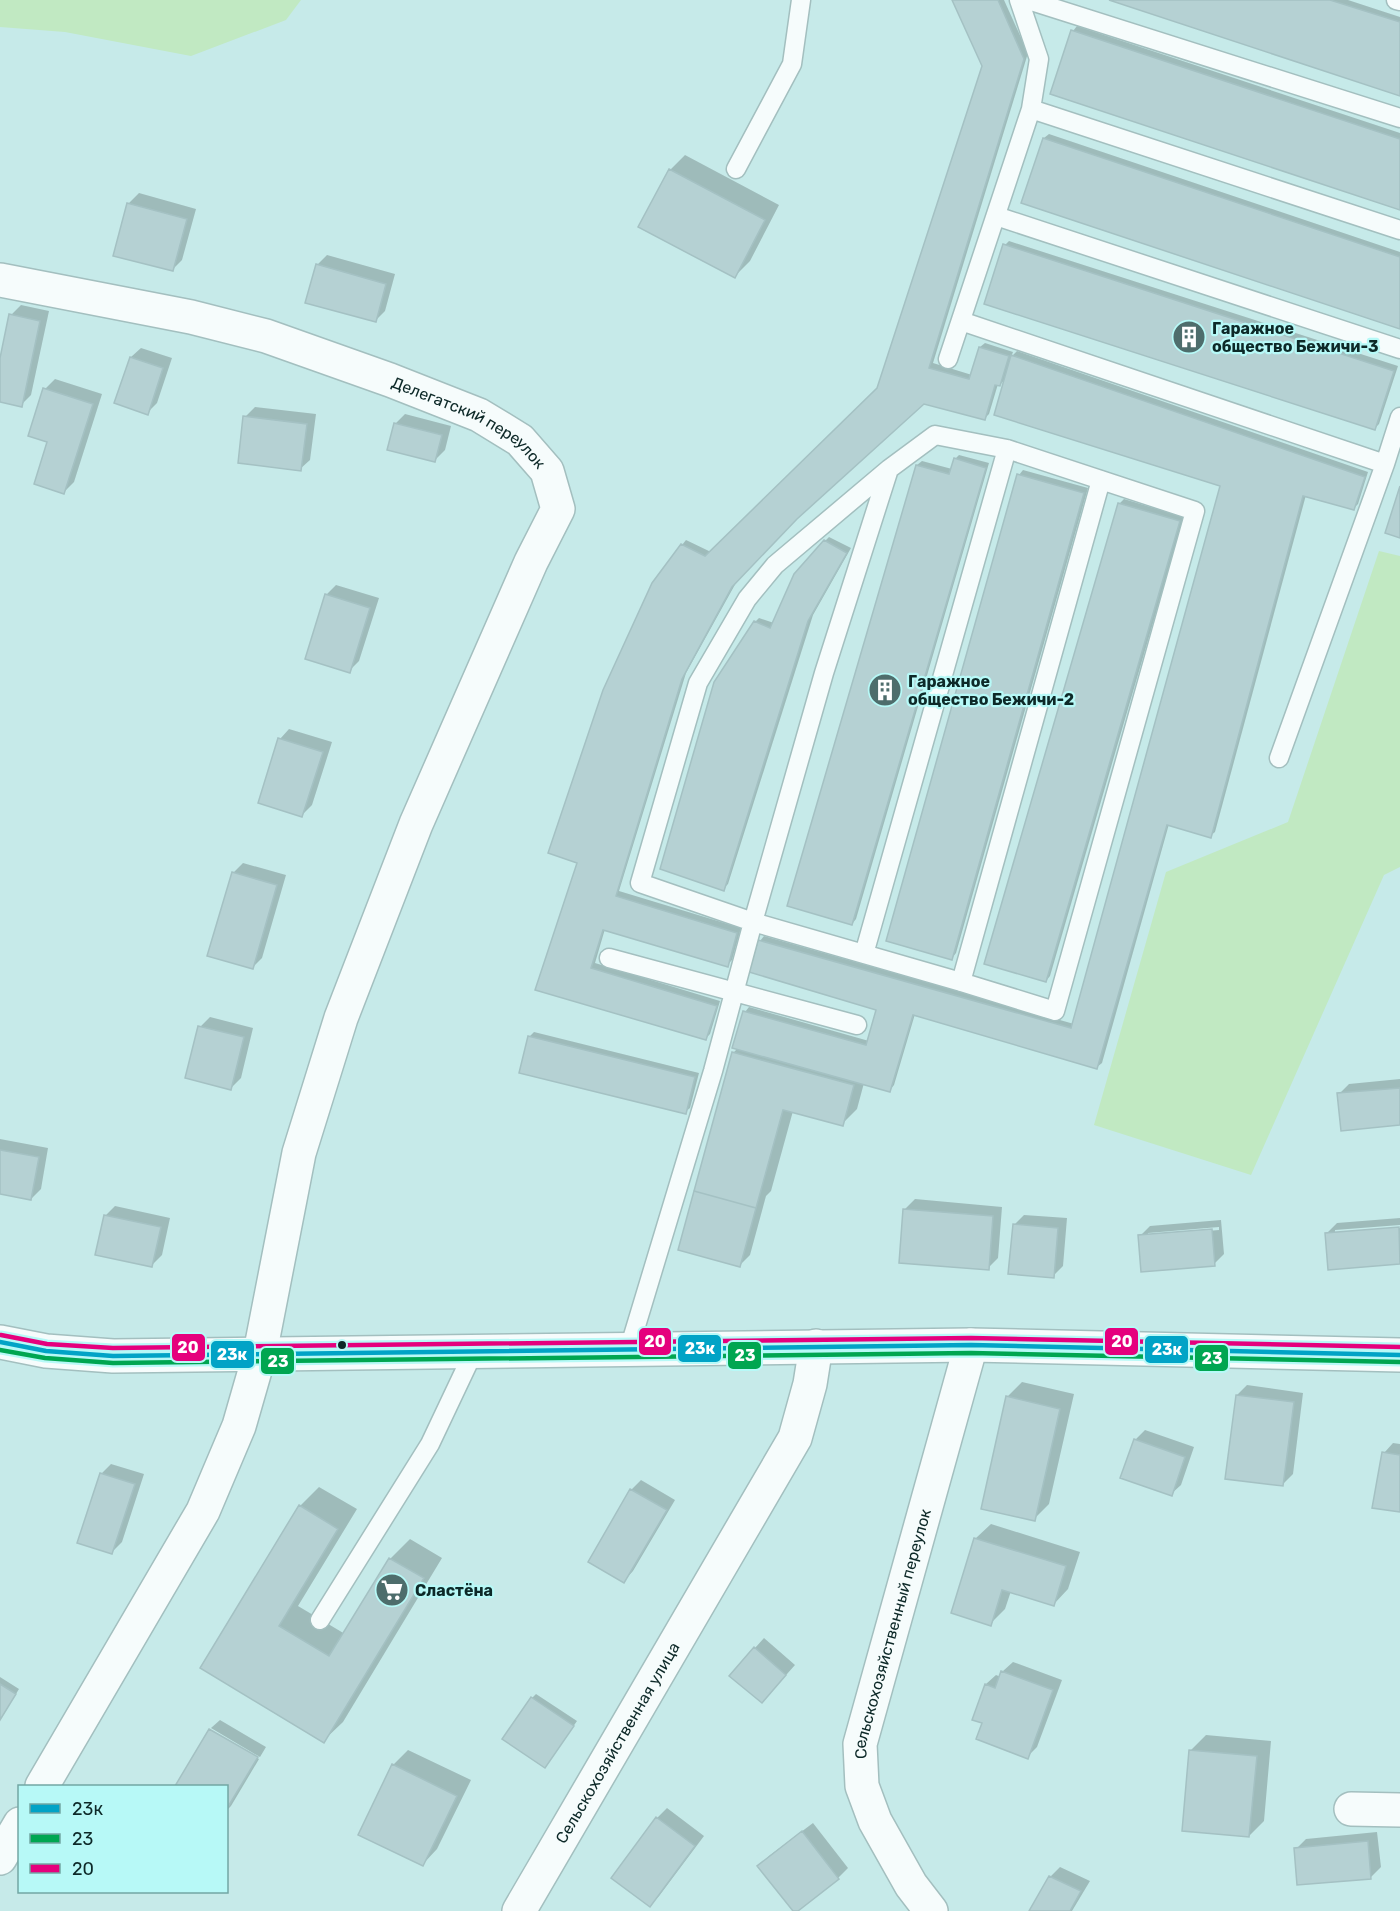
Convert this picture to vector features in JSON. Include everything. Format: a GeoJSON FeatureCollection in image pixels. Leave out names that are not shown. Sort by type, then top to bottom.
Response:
{"type":"FeatureCollection","features":[{"type":"Feature","properties":{"kind":"street","name":"Делегатский переулок"},"geometry":{"type":"LineString","coordinates":[[0,280],[191,317],[266,336],[390,380],[479,416],[520,441],[547,471],[558,509],[526,573],[416,824],[341,1018],[299,1153],[260,1353]]}},
{"type":"Feature","properties":{"kind":"street"},"geometry":{"type":"LineString","coordinates":[[0,1342],[46,1351],[113,1356],[971,1345],[1400,1355]]}},
{"type":"Feature","properties":{"kind":"street","name":"Сельскохозяйственный переулок"},"geometry":{"type":"LineString","coordinates":[[932,1911],[911,1885],[875,1821],[861,1786],[860,1744],[971,1345]]}},
{"type":"Feature","properties":{"kind":"street","name":"Сельскохозяйственная улица"},"geometry":{"type":"LineString","coordinates":[[519,1911],[795,1438],[810,1384],[816,1346]]}},
{"type":"Feature","properties":{"kind":"street"},"geometry":{"type":"LineString","coordinates":[[43,1785],[203,1511],[239,1426],[260,1353]]}},
{"type":"Feature","properties":{"kind":"street"},"geometry":{"type":"LineString","coordinates":[[1351,1809],[1400,1810]]}},
{"type":"Feature","properties":{"kind":"street"},"geometry":{"type":"LineString","coordinates":[[0,1858],[18,1827]]}},
{"type":"Feature","properties":{"kind":"lane"},"geometry":{"type":"LineString","coordinates":[[736,169],[792,64],[801,0]]}},
{"type":"Feature","properties":{"kind":"lane"},"geometry":{"type":"LineString","coordinates":[[948,359],[1031,109],[1039,59],[1019,0]]}},
{"type":"Feature","properties":{"kind":"lane"},"geometry":{"type":"LineString","coordinates":[[1028,0],[1400,118]]}},
{"type":"Feature","properties":{"kind":"lane"},"geometry":{"type":"LineString","coordinates":[[1031,109],[1400,230]]}},
{"type":"Feature","properties":{"kind":"lane"},"geometry":{"type":"LineString","coordinates":[[996,216],[1400,349]]}},
{"type":"Feature","properties":{"kind":"lane"},"geometry":{"type":"LineString","coordinates":[[961,321],[1385,464]]}},
{"type":"Feature","properties":{"kind":"lane"},"geometry":{"type":"LineString","coordinates":[[1279,758],[1400,417]]}},
{"type":"Feature","properties":{"kind":"lane"},"geometry":{"type":"LineString","coordinates":[[935,435],[1006,449],[1196,511],[1055,1011],[753,922],[640,883],[698,683],[747,599],[775,565],[889,469],[935,435]]}},
{"type":"Feature","properties":{"kind":"lane"},"geometry":{"type":"LineString","coordinates":[[864,954],[1006,449]]}},
{"type":"Feature","properties":{"kind":"lane"},"geometry":{"type":"LineString","coordinates":[[629,1349],[713,1071],[824,673],[889,469]]}},
{"type":"Feature","properties":{"kind":"lane"},"geometry":{"type":"LineString","coordinates":[[962,982],[1101,480]]}},
{"type":"Feature","properties":{"kind":"lane"},"geometry":{"type":"LineString","coordinates":[[609,958],[857,1025]]}},
{"type":"Feature","properties":{"kind":"lane"},"geometry":{"type":"LineString","coordinates":[[320,1620],[430,1444],[474,1351]]}},
{"type":"Feature","properties":{"kind":"green space"},"geometry":{"type":"Polygon","coordinates":[[[0,0],[301,0],[286,20],[191,56],[65,32],[0,27],[0,0]]]}},
{"type":"Feature","properties":{"kind":"green space"},"geometry":{"type":"Polygon","coordinates":[[[1379,551],[1400,556],[1400,867],[1384,875],[1251,1175],[1094,1125],[1166,872],[1288,822],[1379,551]]]}},
{"type":"Feature","properties":{"kind":"building"},"geometry":{"type":"Polygon","coordinates":[[[952,0],[998,0],[1024,59],[929,368],[969,379],[979,347],[1009,356],[1000,386],[995,385],[985,420],[924,404],[797,519],[732,587],[682,679],[616,896],[737,933],[728,967],[603,930],[591,968],[717,1006],[706,1040],[535,990],[577,863],[548,853],[603,690],[652,583],[681,544],[705,556],[877,388],[982,66],[952,0]]]}},
{"type":"Feature","properties":{"kind":"building"},"geometry":{"type":"Polygon","coordinates":[[[1109,0],[1330,0],[1400,22],[1400,96],[1109,0]]]}},
{"type":"Feature","properties":{"kind":"building"},"geometry":{"type":"Polygon","coordinates":[[[1071,30],[1400,139],[1400,210],[1050,94],[1071,30]]]}},
{"type":"Feature","properties":{"kind":"building"},"geometry":{"type":"Polygon","coordinates":[[[1043,138],[1400,257],[1400,329],[1021,203],[1043,138]]]}},
{"type":"Feature","properties":{"kind":"building"},"geometry":{"type":"Polygon","coordinates":[[[669,169],[765,220],[735,278],[638,227],[669,169]]]}},
{"type":"Feature","properties":{"kind":"building"},"geometry":{"type":"Polygon","coordinates":[[[127,203],[187,219],[173,271],[113,256],[127,203]]]}},
{"type":"Feature","properties":{"kind":"building","name":"Гаражное общество Бежичи-3"},"geometry":{"type":"Polygon","coordinates":[[[1003,244],[1394,371],[1375,430],[984,304],[1003,244]]]}},
{"type":"Feature","properties":{"kind":"building"},"geometry":{"type":"Polygon","coordinates":[[[316,264],[386,284],[376,322],[305,303],[316,264]]]}},
{"type":"Feature","properties":{"kind":"building"},"geometry":{"type":"Polygon","coordinates":[[[9,314],[40,321],[22,407],[0,402],[0,358],[9,314]]]}},
{"type":"Feature","properties":{"kind":"building"},"geometry":{"type":"Polygon","coordinates":[[[1011,355],[1365,477],[1354,510],[1303,496],[1211,838],[1167,825],[1097,1069],[913,1015],[890,1092],[732,1048],[743,1011],[866,1045],[876,1010],[749,972],[758,940],[1071,1028],[1220,486],[994,415],[1011,355]]]}},
{"type":"Feature","properties":{"kind":"building"},"geometry":{"type":"Polygon","coordinates":[[[130,357],[163,368],[148,415],[114,403],[130,357]]]}},
{"type":"Feature","properties":{"kind":"building"},"geometry":{"type":"Polygon","coordinates":[[[43,388],[93,404],[64,494],[34,484],[47,442],[28,436],[43,388]]]}},
{"type":"Feature","properties":{"kind":"building"},"geometry":{"type":"Polygon","coordinates":[[[243,416],[307,424],[301,471],[238,463],[243,416]]]}},
{"type":"Feature","properties":{"kind":"building"},"geometry":{"type":"Polygon","coordinates":[[[394,423],[442,435],[435,462],[387,450],[394,423]]]}},
{"type":"Feature","properties":{"kind":"building","name":"Гаражное общество Бежичи-2"},"geometry":{"type":"Polygon","coordinates":[[[954,458],[986,468],[852,925],[787,906],[916,465],[949,474],[954,458]]]}},
{"type":"Feature","properties":{"kind":"building"},"geometry":{"type":"Polygon","coordinates":[[[1017,474],[1084,493],[952,960],[886,941],[1017,474]]]}},
{"type":"Feature","properties":{"kind":"building"},"geometry":{"type":"Polygon","coordinates":[[[1400,486],[1400,538],[1385,533],[1400,486]]]}},
{"type":"Feature","properties":{"kind":"building"},"geometry":{"type":"Polygon","coordinates":[[[1118,503],[1180,521],[1046,982],[984,964],[1118,503]]]}},
{"type":"Feature","properties":{"kind":"building"},"geometry":{"type":"Polygon","coordinates":[[[824,540],[847,553],[808,621],[724,891],[660,869],[714,682],[754,621],[770,628],[794,574],[824,540]]]}},
{"type":"Feature","properties":{"kind":"building"},"geometry":{"type":"Polygon","coordinates":[[[325,594],[370,608],[350,673],[305,659],[325,594]]]}},
{"type":"Feature","properties":{"kind":"building"},"geometry":{"type":"Polygon","coordinates":[[[278,738],[323,752],[302,817],[258,803],[278,738]]]}},
{"type":"Feature","properties":{"kind":"building"},"geometry":{"type":"Polygon","coordinates":[[[232,872],[277,885],[253,969],[207,956],[232,872]]]}},
{"type":"Feature","properties":{"kind":"building"},"geometry":{"type":"Polygon","coordinates":[[[198,1026],[244,1037],[231,1090],[185,1078],[198,1026]]]}},
{"type":"Feature","properties":{"kind":"building"},"geometry":{"type":"Polygon","coordinates":[[[528,1036],[695,1077],[686,1114],[519,1073],[528,1036]]]}},
{"type":"Feature","properties":{"kind":"building"},"geometry":{"type":"Polygon","coordinates":[[[732,1052],[854,1085],[843,1126],[783,1110],[756,1208],[694,1191],[732,1052]]]}},
{"type":"Feature","properties":{"kind":"building"},"geometry":{"type":"Polygon","coordinates":[[[1400,1088],[1400,1125],[1341,1131],[1337,1093],[1400,1088]]]}},
{"type":"Feature","properties":{"kind":"building"},"geometry":{"type":"Polygon","coordinates":[[[0,1150],[39,1157],[31,1200],[0,1194],[0,1150]]]}},
{"type":"Feature","properties":{"kind":"building"},"geometry":{"type":"Polygon","coordinates":[[[694,1191],[756,1208],[740,1267],[678,1250],[694,1191]]]}},
{"type":"Feature","properties":{"kind":"building"},"geometry":{"type":"Polygon","coordinates":[[[903,1209],[993,1216],[989,1270],[899,1263],[903,1209]]]}},
{"type":"Feature","properties":{"kind":"building"},"geometry":{"type":"Polygon","coordinates":[[[104,1215],[161,1227],[152,1267],[95,1255],[104,1215]]]}},
{"type":"Feature","properties":{"kind":"building"},"geometry":{"type":"Polygon","coordinates":[[[1013,1224],[1058,1228],[1054,1278],[1008,1274],[1013,1224]]]}},
{"type":"Feature","properties":{"kind":"building"},"geometry":{"type":"Polygon","coordinates":[[[1399,1227],[1400,1264],[1328,1270],[1325,1233],[1399,1227]]]}},
{"type":"Feature","properties":{"kind":"building"},"geometry":{"type":"Polygon","coordinates":[[[1212,1229],[1215,1266],[1141,1272],[1138,1235],[1212,1229]]]}},
{"type":"Feature","properties":{"kind":"building"},"geometry":{"type":"Polygon","coordinates":[[[1236,1395],[1294,1402],[1283,1486],[1225,1479],[1236,1395]]]}},
{"type":"Feature","properties":{"kind":"building"},"geometry":{"type":"Polygon","coordinates":[[[1006,1396],[1060,1409],[1035,1521],[981,1509],[1006,1396]]]}},
{"type":"Feature","properties":{"kind":"building"},"geometry":{"type":"Polygon","coordinates":[[[1134,1439],[1185,1457],[1172,1496],[1120,1478],[1134,1439]]]}},
{"type":"Feature","properties":{"kind":"building"},"geometry":{"type":"Polygon","coordinates":[[[1382,1452],[1400,1455],[1400,1512],[1372,1508],[1382,1452]]]}},
{"type":"Feature","properties":{"kind":"building"},"geometry":{"type":"Polygon","coordinates":[[[100,1473],[135,1484],[112,1554],[77,1543],[100,1473]]]}},
{"type":"Feature","properties":{"kind":"building"},"geometry":{"type":"Polygon","coordinates":[[[630,1489],[667,1510],[624,1583],[588,1562],[630,1489]]]}},
{"type":"Feature","properties":{"kind":"building"},"geometry":{"type":"Polygon","coordinates":[[[299,1505],[338,1529],[279,1626],[329,1656],[389,1558],[424,1578],[324,1743],[200,1668],[299,1505]]]}},
{"type":"Feature","properties":{"kind":"building"},"geometry":{"type":"Polygon","coordinates":[[[974,1538],[1066,1566],[1054,1606],[1002,1590],[991,1626],[951,1613],[974,1538]]]}},
{"type":"Feature","properties":{"kind":"building"},"geometry":{"type":"Polygon","coordinates":[[[754,1647],[786,1675],[762,1703],[729,1676],[754,1647]]]}},
{"type":"Feature","properties":{"kind":"building"},"geometry":{"type":"Polygon","coordinates":[[[1001,1671],[1053,1690],[1028,1759],[976,1739],[982,1723],[972,1720],[985,1684],[995,1688],[1001,1671]]]}},
{"type":"Feature","properties":{"kind":"building"},"geometry":{"type":"Polygon","coordinates":[[[0,1684],[16,1694],[0,1720],[0,1684]]]}},
{"type":"Feature","properties":{"kind":"building"},"geometry":{"type":"Polygon","coordinates":[[[531,1697],[574,1726],[545,1768],[502,1739],[531,1697]]]}},
{"type":"Feature","properties":{"kind":"building"},"geometry":{"type":"Polygon","coordinates":[[[209,1729],[258,1757],[228,1807],[228,1785],[176,1785],[209,1729]]]}},
{"type":"Feature","properties":{"kind":"building"},"geometry":{"type":"Polygon","coordinates":[[[1189,1750],[1257,1756],[1249,1837],[1182,1831],[1189,1750]]]}},
{"type":"Feature","properties":{"kind":"building"},"geometry":{"type":"Polygon","coordinates":[[[392,1764],[457,1796],[423,1866],[358,1835],[392,1764]]]}},
{"type":"Feature","properties":{"kind":"building"},"geometry":{"type":"Polygon","coordinates":[[[656,1817],[695,1846],[650,1907],[611,1878],[656,1817]]]}},
{"type":"Feature","properties":{"kind":"building"},"geometry":{"type":"Polygon","coordinates":[[[802,1831],[839,1879],[798,1911],[793,1911],[757,1866],[802,1831]]]}},
{"type":"Feature","properties":{"kind":"building"},"geometry":{"type":"Polygon","coordinates":[[[1368,1841],[1371,1879],[1297,1885],[1294,1848],[1368,1841]]]}},
{"type":"Feature","properties":{"kind":"building"},"geometry":{"type":"Polygon","coordinates":[[[1049,1876],[1081,1891],[1070,1911],[1029,1911],[1049,1876]]]}},
{"type":"Feature","properties":{"kind":"transit line","name":"20"},"geometry":{"type":"LineString","coordinates":[[1,1335],[47,1344],[113,1348],[971,1338],[1400,1347]]}},
{"type":"Feature","properties":{"kind":"transit line","name":"23к"},"geometry":{"type":"LineString","coordinates":[[0,1342],[46,1351],[113,1356],[971,1345],[1400,1355]]}},
{"type":"Feature","properties":{"kind":"transit line","name":"23"},"geometry":{"type":"LineString","coordinates":[[0,1350],[45,1358],[113,1363],[971,1353],[1400,1362]]}},
{"type":"Feature","properties":{"kind":"place","name":"Гаражное общество Бежичи-3"},"geometry":{"type":"Point","coordinates":[1189,337]}},
{"type":"Feature","properties":{"kind":"place","name":"Гаражное общество Бежичи-2"},"geometry":{"type":"Point","coordinates":[885,690]}},
{"type":"Feature","properties":{"kind":"place","name":"Сластёна"},"geometry":{"type":"Point","coordinates":[392,1590]}}]}
